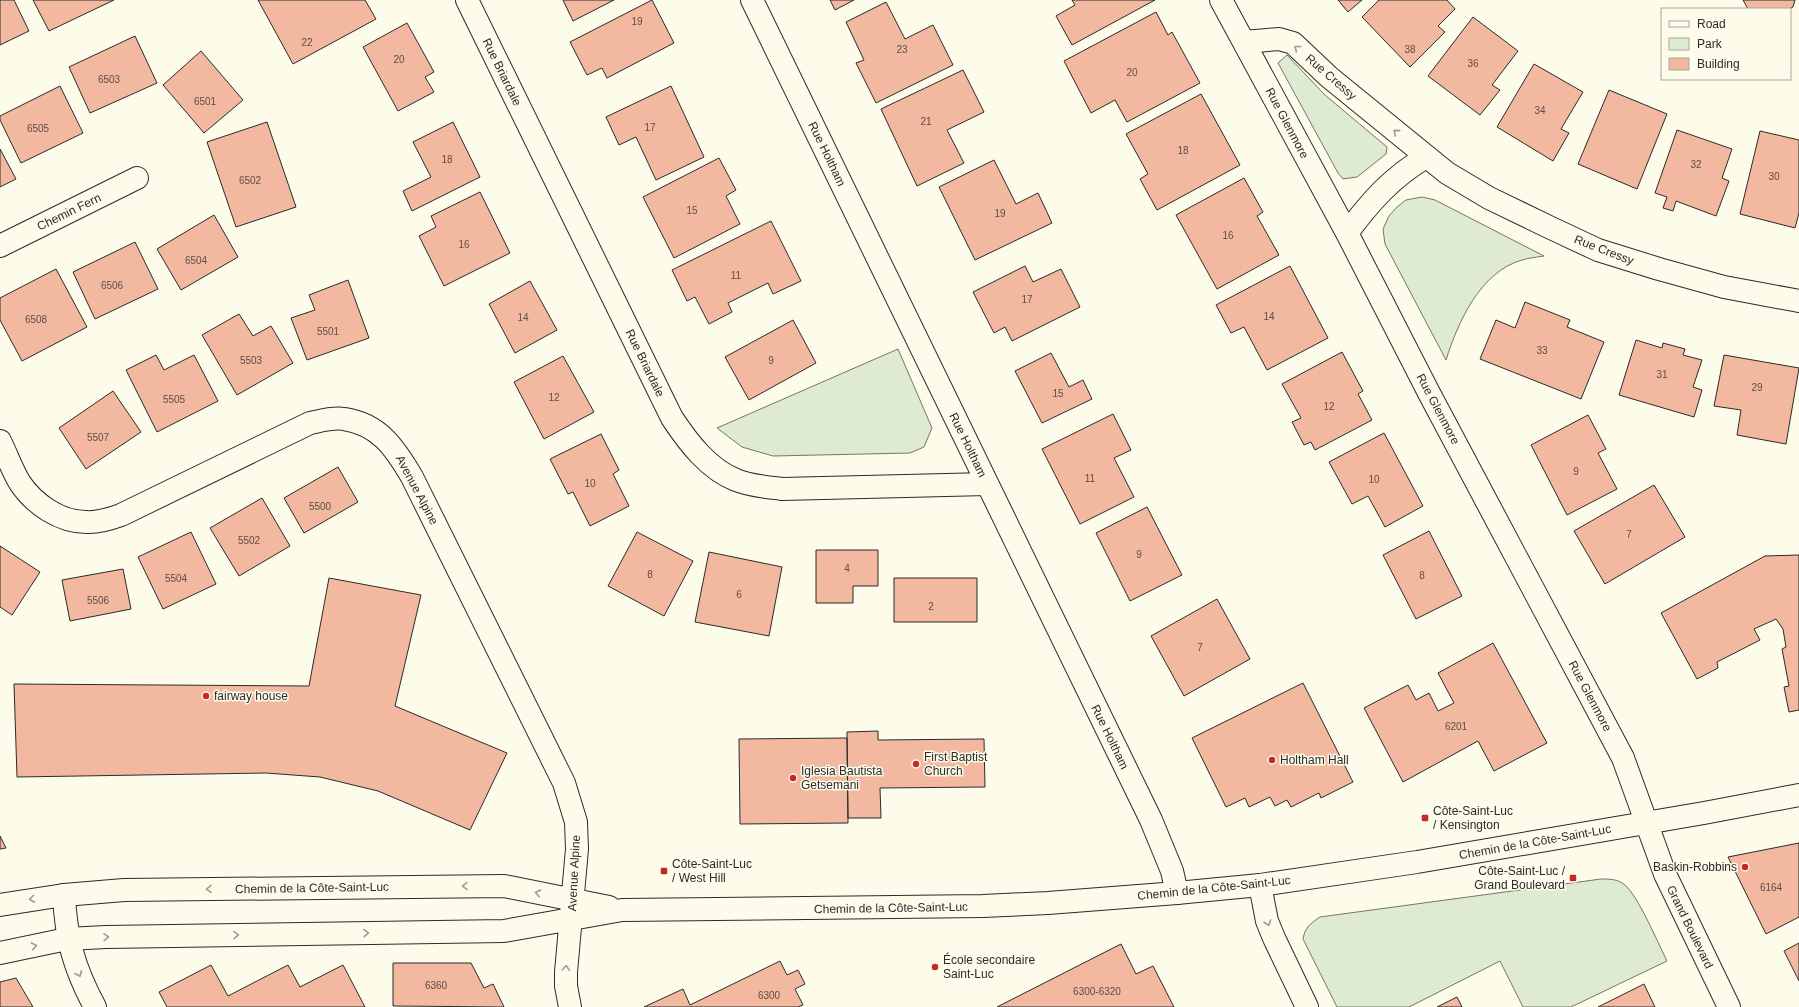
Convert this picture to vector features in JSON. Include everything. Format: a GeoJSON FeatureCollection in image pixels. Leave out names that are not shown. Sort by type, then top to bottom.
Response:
{"type":"FeatureCollection","features":[{"type":"Feature","properties":{"kind":"street","name":"Rue Briardale"},"geometry":{"type":"LineString","coordinates":[[467,0],[672,418],[688,443],[710,464],[735,480],[758,486],[782,489],[987,484]]}},
{"type":"Feature","properties":{"kind":"street","name":"Rue Holtham"},"geometry":{"type":"LineString","coordinates":[[752,0],[1151,820],[1172,871],[1177,893]]}},
{"type":"Feature","properties":{"kind":"street","name":"Rue Glenmore"},"geometry":{"type":"LineString","coordinates":[[1222,0],[1347,233],[1429,393],[1623,758],[1646,822]]}},
{"type":"Feature","properties":{"kind":"street","name":"Rue Cressy"},"geometry":{"type":"LineString","coordinates":[[1244,42],[1279,39],[1293,44],[1329,77],[1447,173],[1489,198],[1598,250],[1724,287],[1799,301]]}},
{"type":"Feature","properties":{"kind":"street"},"geometry":{"type":"LineString","coordinates":[[1347,233],[1368,204],[1409,167],[1426,157]]}},
{"type":"Feature","properties":{"kind":"street","name":"Chemin Fern"},"geometry":{"type":"LineString","coordinates":[[0,246],[137,178]]}},
{"type":"Feature","properties":{"kind":"street","name":"Avenue Alpine"},"geometry":{"type":"LineString","coordinates":[[0,442],[20,482],[31,497],[45,510],[85,523],[104,521],[121,515],[310,423],[343,418],[362,424],[382,436],[396,450],[412,477],[564,783],[573,812],[577,833],[566,972],[566,986],[570,1007]]}},
{"type":"Feature","properties":{"kind":"street","name":"Chemin de la Côte-Saint-Luc"},"geometry":{"type":"LineString","coordinates":[[0,904],[64,895],[124,890],[504,886],[572,909],[622,910],[983,906],[1048,903],[1260,885],[1424,861],[1799,795]]}},
{"type":"Feature","properties":{"kind":"street","name":"Grand Boulevard"},"geometry":{"type":"LineString","coordinates":[[1646,822],[1665,874],[1729,1007]]}},
{"type":"Feature","properties":{"kind":"street"},"geometry":{"type":"LineString","coordinates":[[1260,885],[1267,921],[1307,1007]]}},
{"type":"Feature","properties":{"kind":"street"},"geometry":{"type":"LineString","coordinates":[[64,895],[68,939],[76,968],[95,1007]]}},
{"type":"Feature","properties":{"kind":"street","name":"Chemin de la Côte-Saint-Luc"},"geometry":{"type":"LineString","coordinates":[[0,953],[68,939],[140,936],[504,931],[572,909]]}},
{"type":"Feature","properties":{"kind":"green space"},"geometry":{"type":"Polygon","coordinates":[[[1287,55],[1325,95],[1387,147],[1386,154],[1357,177],[1343,179],[1338,173],[1278,63],[1287,55]]]}},
{"type":"Feature","properties":{"kind":"green space"},"geometry":{"type":"Polygon","coordinates":[[[1422,197],[1435,200],[1544,256],[1522,260],[1507,266],[1494,275],[1473,300],[1464,315],[1446,360],[1385,244],[1383,229],[1389,216],[1406,200],[1422,197]]]}},
{"type":"Feature","properties":{"kind":"green space"},"geometry":{"type":"Polygon","coordinates":[[[898,349],[932,428],[924,447],[910,453],[773,456],[742,447],[717,428],[898,349]]]}},
{"type":"Feature","properties":{"kind":"green space"},"geometry":{"type":"Polygon","coordinates":[[[1601,879],[1617,880],[1625,885],[1630,891],[1642,909],[1667,961],[1571,1007],[1523,1007],[1500,961],[1409,1007],[1337,1007],[1303,939],[1305,931],[1320,917],[1601,879]]]}},
{"type":"Feature","properties":{"kind":"building"},"geometry":{"type":"Polygon","coordinates":[[[0,0],[14,0],[29,31],[0,45],[0,0]]]}},
{"type":"Feature","properties":{"kind":"building"},"geometry":{"type":"Polygon","coordinates":[[[33,0],[114,0],[49,31],[33,0]]]}},
{"type":"Feature","properties":{"kind":"building"},"geometry":{"type":"Polygon","coordinates":[[[258,0],[365,0],[376,19],[293,64],[258,0]]]}},
{"type":"Feature","properties":{"kind":"building"},"geometry":{"type":"Polygon","coordinates":[[[563,0],[614,0],[573,21],[563,0]]]}},
{"type":"Feature","properties":{"kind":"building"},"geometry":{"type":"Polygon","coordinates":[[[652,0],[674,43],[607,78],[602,68],[587,75],[570,42],[652,0]]]}},
{"type":"Feature","properties":{"kind":"building"},"geometry":{"type":"Polygon","coordinates":[[[830,0],[854,0],[835,10],[830,0]]]}},
{"type":"Feature","properties":{"kind":"building"},"geometry":{"type":"Polygon","coordinates":[[[1072,0],[1155,0],[1072,45],[1056,16],[1075,5],[1072,0]]]}},
{"type":"Feature","properties":{"kind":"building"},"geometry":{"type":"Polygon","coordinates":[[[1338,0],[1362,0],[1348,12],[1338,0]]]}},
{"type":"Feature","properties":{"kind":"building"},"geometry":{"type":"Polygon","coordinates":[[[1379,0],[1447,0],[1455,9],[1438,26],[1445,32],[1410,67],[1362,17],[1379,0]]]}},
{"type":"Feature","properties":{"kind":"building"},"geometry":{"type":"Polygon","coordinates":[[[1743,0],[1795,0],[1793,7],[1791,8],[1747,8],[1743,0]]]}},
{"type":"Feature","properties":{"kind":"building"},"geometry":{"type":"Polygon","coordinates":[[[886,2],[905,39],[933,25],[953,65],[876,103],[856,63],[864,60],[846,22],[886,2]]]}},
{"type":"Feature","properties":{"kind":"building"},"geometry":{"type":"Polygon","coordinates":[[[1156,12],[1168,35],[1172,32],[1200,83],[1127,122],[1115,100],[1091,113],[1064,61],[1156,12]]]}},
{"type":"Feature","properties":{"kind":"building"},"geometry":{"type":"Polygon","coordinates":[[[1473,17],[1518,51],[1492,85],[1500,90],[1480,115],[1428,76],[1473,17]]]}},
{"type":"Feature","properties":{"kind":"building"},"geometry":{"type":"Polygon","coordinates":[[[407,23],[434,72],[425,77],[434,92],[398,111],[363,47],[407,23]]]}},
{"type":"Feature","properties":{"kind":"building"},"geometry":{"type":"Polygon","coordinates":[[[135,36],[157,83],[90,113],[69,67],[135,36]]]}},
{"type":"Feature","properties":{"kind":"building"},"geometry":{"type":"Polygon","coordinates":[[[201,51],[243,100],[204,133],[163,85],[201,51]]]}},
{"type":"Feature","properties":{"kind":"building"},"geometry":{"type":"Polygon","coordinates":[[[1534,64],[1583,92],[1561,129],[1569,133],[1553,161],[1497,127],[1534,64]]]}},
{"type":"Feature","properties":{"kind":"building"},"geometry":{"type":"Polygon","coordinates":[[[963,70],[984,112],[947,130],[964,163],[917,186],[881,109],[963,70]]]}},
{"type":"Feature","properties":{"kind":"building"},"geometry":{"type":"Polygon","coordinates":[[[60,86],[83,133],[21,163],[0,120],[0,116],[60,86]]]}},
{"type":"Feature","properties":{"kind":"building"},"geometry":{"type":"Polygon","coordinates":[[[671,86],[704,157],[656,180],[636,137],[619,145],[606,117],[671,86]]]}},
{"type":"Feature","properties":{"kind":"building"},"geometry":{"type":"Polygon","coordinates":[[[1609,90],[1667,114],[1637,189],[1578,164],[1609,90]]]}},
{"type":"Feature","properties":{"kind":"building"},"geometry":{"type":"Polygon","coordinates":[[[1201,94],[1240,165],[1157,210],[1140,179],[1148,174],[1126,134],[1201,94]]]}},
{"type":"Feature","properties":{"kind":"building"},"geometry":{"type":"Polygon","coordinates":[[[267,122],[296,207],[236,227],[207,142],[267,122]]]}},
{"type":"Feature","properties":{"kind":"building"},"geometry":{"type":"Polygon","coordinates":[[[453,122],[480,177],[412,211],[403,191],[431,177],[413,142],[453,122]]]}},
{"type":"Feature","properties":{"kind":"building"},"geometry":{"type":"Polygon","coordinates":[[[1677,130],[1732,149],[1722,178],[1729,181],[1716,216],[1676,201],[1673,211],[1663,208],[1667,197],[1655,193],[1677,130]]]}},
{"type":"Feature","properties":{"kind":"building"},"geometry":{"type":"Polygon","coordinates":[[[1760,131],[1799,140],[1799,213],[1795,228],[1740,214],[1760,131]]]}},
{"type":"Feature","properties":{"kind":"building"},"geometry":{"type":"Polygon","coordinates":[[[0,149],[16,179],[0,187],[0,149]]]}},
{"type":"Feature","properties":{"kind":"building"},"geometry":{"type":"Polygon","coordinates":[[[719,158],[736,190],[726,196],[740,224],[674,258],[643,197],[719,158]]]}},
{"type":"Feature","properties":{"kind":"building"},"geometry":{"type":"Polygon","coordinates":[[[994,160],[1016,204],[1038,193],[1052,223],[975,260],[939,187],[994,160]]]}},
{"type":"Feature","properties":{"kind":"building"},"geometry":{"type":"Polygon","coordinates":[[[1244,178],[1263,212],[1257,216],[1279,255],[1217,289],[1176,215],[1244,178]]]}},
{"type":"Feature","properties":{"kind":"building"},"geometry":{"type":"Polygon","coordinates":[[[480,192],[510,253],[444,286],[419,236],[436,227],[431,216],[480,192]]]}},
{"type":"Feature","properties":{"kind":"building"},"geometry":{"type":"Polygon","coordinates":[[[214,215],[238,257],[181,290],[157,249],[214,215]]]}},
{"type":"Feature","properties":{"kind":"building"},"geometry":{"type":"Polygon","coordinates":[[[771,221],[801,281],[773,294],[768,283],[728,303],[732,312],[709,324],[695,297],[687,301],[672,270],[771,221]]]}},
{"type":"Feature","properties":{"kind":"building"},"geometry":{"type":"Polygon","coordinates":[[[135,242],[158,289],[95,319],[73,272],[135,242]]]}},
{"type":"Feature","properties":{"kind":"building"},"geometry":{"type":"Polygon","coordinates":[[[1025,266],[1033,282],[1061,269],[1080,307],[1012,341],[1005,327],[994,333],[973,292],[1025,266]]]}},
{"type":"Feature","properties":{"kind":"building"},"geometry":{"type":"Polygon","coordinates":[[[1290,266],[1328,338],[1267,370],[1244,327],[1231,333],[1216,305],[1290,266]]]}},
{"type":"Feature","properties":{"kind":"building"},"geometry":{"type":"Polygon","coordinates":[[[56,269],[87,327],[22,361],[0,320],[0,298],[56,269]]]}},
{"type":"Feature","properties":{"kind":"building"},"geometry":{"type":"Polygon","coordinates":[[[348,280],[369,338],[307,360],[291,318],[315,310],[309,295],[348,280]]]}},
{"type":"Feature","properties":{"kind":"building"},"geometry":{"type":"Polygon","coordinates":[[[530,281],[557,330],[515,353],[489,304],[530,281]]]}},
{"type":"Feature","properties":{"kind":"building"},"geometry":{"type":"Polygon","coordinates":[[[1525,302],[1570,320],[1567,327],[1604,342],[1581,399],[1480,359],[1496,320],[1515,328],[1525,302]]]}},
{"type":"Feature","properties":{"kind":"building"},"geometry":{"type":"Polygon","coordinates":[[[239,314],[253,336],[271,326],[293,363],[237,395],[202,335],[239,314]]]}},
{"type":"Feature","properties":{"kind":"building"},"geometry":{"type":"Polygon","coordinates":[[[793,320],[816,363],[749,400],[725,357],[793,320]]]}},
{"type":"Feature","properties":{"kind":"building"},"geometry":{"type":"Polygon","coordinates":[[[1636,340],[1662,348],[1663,343],[1685,349],[1683,355],[1702,360],[1693,387],[1702,390],[1694,417],[1619,395],[1636,340]]]}},
{"type":"Feature","properties":{"kind":"building"},"geometry":{"type":"Polygon","coordinates":[[[1342,352],[1363,391],[1358,394],[1372,420],[1315,450],[1311,442],[1304,445],[1292,422],[1301,418],[1282,384],[1342,352]]]}},
{"type":"Feature","properties":{"kind":"building"},"geometry":{"type":"Polygon","coordinates":[[[1051,353],[1069,387],[1083,380],[1092,399],[1042,423],[1015,371],[1051,353]]]}},
{"type":"Feature","properties":{"kind":"building"},"geometry":{"type":"Polygon","coordinates":[[[156,355],[164,370],[194,355],[218,401],[157,432],[126,370],[156,355]]]}},
{"type":"Feature","properties":{"kind":"building"},"geometry":{"type":"Polygon","coordinates":[[[1724,355],[1799,368],[1786,444],[1737,435],[1741,410],[1714,406],[1724,355]]]}},
{"type":"Feature","properties":{"kind":"building"},"geometry":{"type":"Polygon","coordinates":[[[563,356],[594,412],[544,439],[514,382],[563,356]]]}},
{"type":"Feature","properties":{"kind":"building"},"geometry":{"type":"Polygon","coordinates":[[[113,391],[141,432],[86,469],[59,428],[113,391]]]}},
{"type":"Feature","properties":{"kind":"building"},"geometry":{"type":"Polygon","coordinates":[[[1113,414],[1131,450],[1114,458],[1134,497],[1080,524],[1042,449],[1113,414]]]}},
{"type":"Feature","properties":{"kind":"building"},"geometry":{"type":"Polygon","coordinates":[[[1588,415],[1606,449],[1598,453],[1617,489],[1567,515],[1531,445],[1588,415]]]}},
{"type":"Feature","properties":{"kind":"building"},"geometry":{"type":"Polygon","coordinates":[[[1384,433],[1423,506],[1385,527],[1368,496],[1352,504],[1329,462],[1384,433]]]}},
{"type":"Feature","properties":{"kind":"building"},"geometry":{"type":"Polygon","coordinates":[[[601,434],[619,470],[613,474],[629,506],[590,526],[573,492],[568,494],[550,459],[601,434]]]}},
{"type":"Feature","properties":{"kind":"building"},"geometry":{"type":"Polygon","coordinates":[[[338,467],[358,502],[304,533],[284,498],[338,467]]]}},
{"type":"Feature","properties":{"kind":"building"},"geometry":{"type":"Polygon","coordinates":[[[1654,485],[1685,537],[1605,584],[1574,531],[1654,485]]]}},
{"type":"Feature","properties":{"kind":"building"},"geometry":{"type":"Polygon","coordinates":[[[262,498],[290,546],[239,576],[210,528],[262,498]]]}},
{"type":"Feature","properties":{"kind":"building"},"geometry":{"type":"Polygon","coordinates":[[[1147,507],[1182,575],[1130,601],[1096,533],[1147,507]]]}},
{"type":"Feature","properties":{"kind":"building"},"geometry":{"type":"Polygon","coordinates":[[[1429,531],[1462,596],[1416,619],[1383,555],[1429,531]]]}},
{"type":"Feature","properties":{"kind":"building"},"geometry":{"type":"Polygon","coordinates":[[[191,532],[216,584],[163,609],[138,557],[191,532]]]}},
{"type":"Feature","properties":{"kind":"building"},"geometry":{"type":"Polygon","coordinates":[[[637,532],[693,561],[664,616],[608,586],[637,532]]]}},
{"type":"Feature","properties":{"kind":"building"},"geometry":{"type":"Polygon","coordinates":[[[0,546],[40,572],[12,615],[0,607],[0,546]]]}},
{"type":"Feature","properties":{"kind":"building"},"geometry":{"type":"Polygon","coordinates":[[[816,550],[878,550],[878,586],[853,586],[853,603],[816,603],[816,550]]]}},
{"type":"Feature","properties":{"kind":"building"},"geometry":{"type":"Polygon","coordinates":[[[709,552],[782,567],[769,636],[695,622],[709,552]]]}},
{"type":"Feature","properties":{"kind":"building"},"geometry":{"type":"Polygon","coordinates":[[[1799,555],[1799,710],[1789,712],[1784,687],[1789,686],[1782,649],[1786,647],[1783,629],[1776,619],[1754,629],[1760,640],[1717,662],[1718,668],[1697,679],[1661,613],[1765,556],[1799,555]]]}},
{"type":"Feature","properties":{"kind":"building"},"geometry":{"type":"Polygon","coordinates":[[[123,569],[131,609],[70,621],[62,580],[123,569]]]}},
{"type":"Feature","properties":{"kind":"building","name":"fairway house"},"geometry":{"type":"Polygon","coordinates":[[[329,578],[421,595],[395,706],[507,753],[470,830],[378,791],[320,777],[266,773],[17,777],[14,684],[309,686],[329,578]]]}},
{"type":"Feature","properties":{"kind":"building"},"geometry":{"type":"Polygon","coordinates":[[[894,578],[977,578],[977,622],[894,622],[894,578]]]}},
{"type":"Feature","properties":{"kind":"building"},"geometry":{"type":"Polygon","coordinates":[[[1217,599],[1250,659],[1184,696],[1151,636],[1217,599]]]}},
{"type":"Feature","properties":{"kind":"building"},"geometry":{"type":"Polygon","coordinates":[[[1493,643],[1547,743],[1494,771],[1478,741],[1403,782],[1364,708],[1408,685],[1416,700],[1429,693],[1438,711],[1454,703],[1438,673],[1493,643]]]}},
{"type":"Feature","properties":{"kind":"building","name":"Holtham Hall"},"geometry":{"type":"Polygon","coordinates":[[[1303,683],[1353,782],[1321,798],[1319,793],[1291,807],[1287,800],[1275,806],[1270,797],[1249,807],[1245,798],[1226,807],[1192,738],[1303,683]]]}},
{"type":"Feature","properties":{"kind":"building","name":"First Baptist Church"},"geometry":{"type":"Polygon","coordinates":[[[878,731],[878,740],[984,739],[985,787],[880,788],[881,818],[848,818],[847,732],[878,731]]]}},
{"type":"Feature","properties":{"kind":"building","name":"Iglesia Bautista Getsemani"},"geometry":{"type":"Polygon","coordinates":[[[847,738],[848,823],[740,824],[739,739],[847,738]]]}},
{"type":"Feature","properties":{"kind":"building"},"geometry":{"type":"Polygon","coordinates":[[[0,836],[6,848],[0,849],[0,836]]]}},
{"type":"Feature","properties":{"kind":"building"},"geometry":{"type":"Polygon","coordinates":[[[1799,843],[1799,917],[1766,934],[1728,857],[1799,843]]]}},
{"type":"Feature","properties":{"kind":"building"},"geometry":{"type":"Polygon","coordinates":[[[1799,943],[1799,981],[1784,951],[1799,943]]]}},
{"type":"Feature","properties":{"kind":"building","name":"École secondaire Saint-Luc"},"geometry":{"type":"Polygon","coordinates":[[[1121,944],[1136,974],[1153,966],[1174,1007],[997,1007],[1121,944]]]}},
{"type":"Feature","properties":{"kind":"building"},"geometry":{"type":"Polygon","coordinates":[[[780,961],[787,975],[798,970],[805,984],[795,989],[803,1005],[798,1007],[644,1007],[683,989],[690,1005],[780,961]]]}},
{"type":"Feature","properties":{"kind":"building"},"geometry":{"type":"Polygon","coordinates":[[[393,963],[471,963],[484,988],[493,984],[504,1007],[393,1006],[393,963]]]}},
{"type":"Feature","properties":{"kind":"building"},"geometry":{"type":"Polygon","coordinates":[[[211,965],[228,996],[288,965],[300,987],[343,965],[365,1007],[167,1007],[159,992],[211,965]]]}},
{"type":"Feature","properties":{"kind":"building"},"geometry":{"type":"Polygon","coordinates":[[[16,978],[33,1007],[0,1007],[0,982],[16,978]]]}},
{"type":"Feature","properties":{"kind":"building"},"geometry":{"type":"Polygon","coordinates":[[[1644,984],[1655,1007],[1598,1007],[1644,984]]]}},
{"type":"Feature","properties":{"kind":"building"},"geometry":{"type":"Polygon","coordinates":[[[1457,997],[1462,1007],[1437,1007],[1457,997]]]}},
{"type":"Feature","properties":{"kind":"place","name":"fairway house"},"geometry":{"type":"Point","coordinates":[206,696]}},
{"type":"Feature","properties":{"kind":"place","name":"Holtham Hall"},"geometry":{"type":"Point","coordinates":[1272,760]}},
{"type":"Feature","properties":{"kind":"place","name":"First Baptist Church"},"geometry":{"type":"Point","coordinates":[916,764]}},
{"type":"Feature","properties":{"kind":"place","name":"Iglesia Bautista Getsemani"},"geometry":{"type":"Point","coordinates":[793,778]}},
{"type":"Feature","properties":{"kind":"place","name":"Côte-Saint-Luc / Kensington"},"geometry":{"type":"Point","coordinates":[1425,818]}},
{"type":"Feature","properties":{"kind":"place","name":"Baskin-Robbins"},"geometry":{"type":"Point","coordinates":[1745,867]}},
{"type":"Feature","properties":{"kind":"place","name":"Côte-Saint-Luc / West Hill"},"geometry":{"type":"Point","coordinates":[664,871]}},
{"type":"Feature","properties":{"kind":"place","name":"Côte-Saint-Luc / Grand Boulevard"},"geometry":{"type":"Point","coordinates":[1573,878]}},
{"type":"Feature","properties":{"kind":"place","name":"École secondaire Saint-Luc"},"geometry":{"type":"Point","coordinates":[935,967]}}]}
